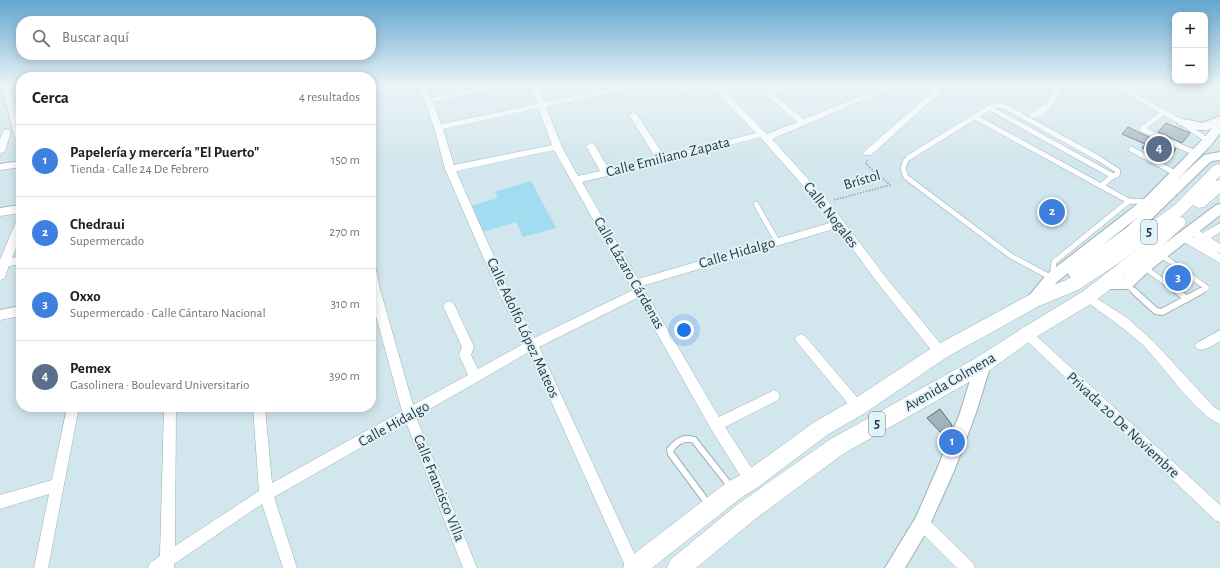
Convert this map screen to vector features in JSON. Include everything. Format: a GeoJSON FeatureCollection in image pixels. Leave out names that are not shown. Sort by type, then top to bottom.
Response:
{"type":"FeatureCollection","features":[{"type":"Feature","properties":{"kind":"main road","name":"5"},"geometry":{"type":"LineString","coordinates":[[1088,297],[1143,254],[1220,166]]}},
{"type":"Feature","properties":{"kind":"main road","name":"5"},"geometry":{"type":"LineString","coordinates":[[634,568],[734,490],[751,480],[820,430],[858,407],[940,352],[1033,301],[1072,285],[1113,259],[1181,208],[1220,166]]}},
{"type":"Feature","properties":{"kind":"main road","name":"Avenida Colmena"},"geometry":{"type":"LineString","coordinates":[[678,568],[746,512],[836,447],[983,364],[1027,334],[1088,297]]}},
{"type":"Feature","properties":{"kind":"street"},"geometry":{"type":"LineString","coordinates":[[13,112],[16,122]]}},
{"type":"Feature","properties":{"kind":"street","name":"Calle Adolfo López Mateos"},"geometry":{"type":"LineString","coordinates":[[432,112],[450,169],[507,298],[532,345],[634,568]]}},
{"type":"Feature","properties":{"kind":"street"},"geometry":{"type":"LineString","coordinates":[[438,127],[511,112]]}},
{"type":"Feature","properties":{"kind":"street","name":"Calle Lázaro Cárdenas"},"geometry":{"type":"LineString","coordinates":[[543,112],[557,147],[575,180],[716,425],[751,480]]}},
{"type":"Feature","properties":{"kind":"street","name":"Calle Nogales"},"geometry":{"type":"LineString","coordinates":[[740,112],[824,203],[940,352]]}},
{"type":"Feature","properties":{"kind":"street"},"geometry":{"type":"LineString","coordinates":[[789,112],[803,123]]}},
{"type":"Feature","properties":{"kind":"street","name":"Calle Emiliano Zapata"},"geometry":{"type":"LineString","coordinates":[[575,180],[764,136],[803,123],[831,112]]}},
{"type":"Feature","properties":{"kind":"street"},"geometry":{"type":"LineString","coordinates":[[868,153],[909,112]]}},
{"type":"Feature","properties":{"kind":"street"},"geometry":{"type":"LineString","coordinates":[[1034,116],[1040,112]]}},
{"type":"Feature","properties":{"kind":"street"},"geometry":{"type":"LineString","coordinates":[[634,115],[662,160]]}},
{"type":"Feature","properties":{"kind":"street"},"geometry":{"type":"LineString","coordinates":[[1183,123],[1205,127],[1220,119]]}},
{"type":"Feature","properties":{"kind":"street"},"geometry":{"type":"LineString","coordinates":[[1052,278],[1070,276],[1131,231],[1199,153],[1220,126]]}},
{"type":"Feature","properties":{"kind":"street"},"geometry":{"type":"LineString","coordinates":[[0,151],[4,132],[16,133]]}},
{"type":"Feature","properties":{"kind":"street"},"geometry":{"type":"LineString","coordinates":[[591,146],[606,173]]}},
{"type":"Feature","properties":{"kind":"street"},"geometry":{"type":"LineString","coordinates":[[1033,301],[1052,278],[1063,271],[1148,202],[1176,173],[1199,153],[1220,146]]}},
{"type":"Feature","properties":{"kind":"street"},"geometry":{"type":"LineString","coordinates":[[450,169],[557,147]]}},
{"type":"Feature","properties":{"kind":"street"},"geometry":{"type":"LineString","coordinates":[[1199,153],[1220,166]]}},
{"type":"Feature","properties":{"kind":"street"},"geometry":{"type":"LineString","coordinates":[[1199,153],[1220,166]]}},
{"type":"Feature","properties":{"kind":"street"},"geometry":{"type":"LineString","coordinates":[[0,167],[16,165]]}},
{"type":"Feature","properties":{"kind":"street"},"geometry":{"type":"LineString","coordinates":[[1193,237],[1220,208]]}},
{"type":"Feature","properties":{"kind":"street"},"geometry":{"type":"LineString","coordinates":[[0,212],[16,210]]}},
{"type":"Feature","properties":{"kind":"street","name":"Calle Hidalgo"},"geometry":{"type":"LineString","coordinates":[[163,566],[266,494],[637,288],[777,241],[839,224]]}},
{"type":"Feature","properties":{"kind":"street"},"geometry":{"type":"LineString","coordinates":[[1106,284],[1126,284],[1160,254],[1193,237],[1220,227]]}},
{"type":"Feature","properties":{"kind":"street"},"geometry":{"type":"LineString","coordinates":[[0,276],[3,263],[16,233]]}},
{"type":"Feature","properties":{"kind":"street"},"geometry":{"type":"LineString","coordinates":[[1193,237],[1220,249]]}},
{"type":"Feature","properties":{"kind":"street"},"geometry":{"type":"LineString","coordinates":[[1193,237],[1220,259]]}},
{"type":"Feature","properties":{"kind":"street"},"geometry":{"type":"LineString","coordinates":[[3,263],[16,261]]}},
{"type":"Feature","properties":{"kind":"street","name":"Calle Francisco Villa"},"geometry":{"type":"LineString","coordinates":[[376,296],[410,415],[470,568]]}},
{"type":"Feature","properties":{"kind":"street"},"geometry":{"type":"LineString","coordinates":[[1088,297],[1122,320],[1149,344],[1210,410],[1220,418]]}},
{"type":"Feature","properties":{"kind":"street"},"geometry":{"type":"LineString","coordinates":[[449,306],[468,347],[465,355],[475,377]]}},
{"type":"Feature","properties":{"kind":"street"},"geometry":{"type":"LineString","coordinates":[[0,315],[16,312]]}},
{"type":"Feature","properties":{"kind":"street","name":"Privada 20 De Noviembre"},"geometry":{"type":"LineString","coordinates":[[1027,334],[1220,515]]}},
{"type":"Feature","properties":{"kind":"street"},"geometry":{"type":"LineString","coordinates":[[1201,346],[1220,335]]}},
{"type":"Feature","properties":{"kind":"street"},"geometry":{"type":"LineString","coordinates":[[801,339],[858,407]]}},
{"type":"Feature","properties":{"kind":"street"},"geometry":{"type":"LineString","coordinates":[[894,568],[922,523],[945,471],[968,413],[983,364]]}},
{"type":"Feature","properties":{"kind":"street"},"geometry":{"type":"LineString","coordinates":[[716,425],[774,396]]}},
{"type":"Feature","properties":{"kind":"street"},"geometry":{"type":"LineString","coordinates":[[41,568],[72,412]]}},
{"type":"Feature","properties":{"kind":"street"},"geometry":{"type":"LineString","coordinates":[[163,566],[170,412]]}},
{"type":"Feature","properties":{"kind":"street"},"geometry":{"type":"LineString","coordinates":[[259,412],[266,494],[290,568]]}},
{"type":"Feature","properties":{"kind":"street"},"geometry":{"type":"LineString","coordinates":[[0,502],[58,485]]}},
{"type":"Feature","properties":{"kind":"street"},"geometry":{"type":"LineString","coordinates":[[922,523],[968,568]]}},
{"type":"Feature","properties":{"kind":"lane"},"geometry":{"type":"LineString","coordinates":[[983,112],[908,158],[903,167],[903,172],[906,177],[1011,256],[1052,278],[1054,262],[1129,201]]}},
{"type":"Feature","properties":{"kind":"lane"},"geometry":{"type":"LineString","coordinates":[[996,112],[1113,176]]}},
{"type":"Feature","properties":{"kind":"lane"},"geometry":{"type":"LineString","coordinates":[[1014,112],[1098,158],[1118,171],[1117,175],[1113,176],[1101,186]]}},
{"type":"Feature","properties":{"kind":"lane"},"geometry":{"type":"LineString","coordinates":[[1164,112],[1183,123],[1199,153],[1142,129],[1164,112]]}},
{"type":"Feature","properties":{"kind":"lane"},"geometry":{"type":"LineString","coordinates":[[975,116],[1129,201],[1148,202]]}},
{"type":"Feature","properties":{"kind":"lane"},"geometry":{"type":"LineString","coordinates":[[1131,149],[1176,173]]}},
{"type":"Feature","properties":{"kind":"lane"},"geometry":{"type":"LineString","coordinates":[[756,204],[777,241]]}},
{"type":"Feature","properties":{"kind":"lane"},"geometry":{"type":"LineString","coordinates":[[1126,284],[1156,311],[1162,312],[1207,288],[1160,254]]}},
{"type":"Feature","properties":{"kind":"lane"},"geometry":{"type":"LineString","coordinates":[[1144,267],[1187,299]]}},
{"type":"Feature","properties":{"kind":"lane"},"geometry":{"type":"LineString","coordinates":[[711,508],[671,454],[670,450],[672,446],[685,437],[690,437],[734,490]]}},
{"type":"Feature","properties":{"kind":"path","name":"Brístol"},"geometry":{"type":"LineString","coordinates":[[824,203],[890,184],[866,164],[868,153]]}},
{"type":"Feature","properties":{"kind":"shaded area"},"geometry":{"type":"Polygon","coordinates":[[[531,181],[556,228],[523,237],[516,222],[479,233],[467,207],[498,198],[495,192],[531,181]]]}},
{"type":"Feature","properties":{"kind":"building"},"geometry":{"type":"Polygon","coordinates":[[[1166,123],[1190,133],[1182,143],[1158,132],[1166,123]]]}},
{"type":"Feature","properties":{"kind":"building"},"geometry":{"type":"Polygon","coordinates":[[[1128,127],[1176,149],[1168,160],[1142,148],[1145,144],[1122,134],[1128,127]]]}},
{"type":"Feature","properties":{"kind":"building"},"geometry":{"type":"Polygon","coordinates":[[[940,409],[952,425],[951,432],[945,437],[927,418],[940,409]]]}},
{"type":"Feature","properties":{"kind":"place","name":"Pemex"},"geometry":{"type":"Point","coordinates":[1159,149]}},
{"type":"Feature","properties":{"kind":"place","name":"Chedraui"},"geometry":{"type":"Point","coordinates":[1052,212]}},
{"type":"Feature","properties":{"kind":"place","name":"Oxxo"},"geometry":{"type":"Point","coordinates":[1178,278]}},
{"type":"Feature","properties":{"kind":"place","name":"Papelería y mercería \"El Puerto\""},"geometry":{"type":"Point","coordinates":[952,442]}}]}
